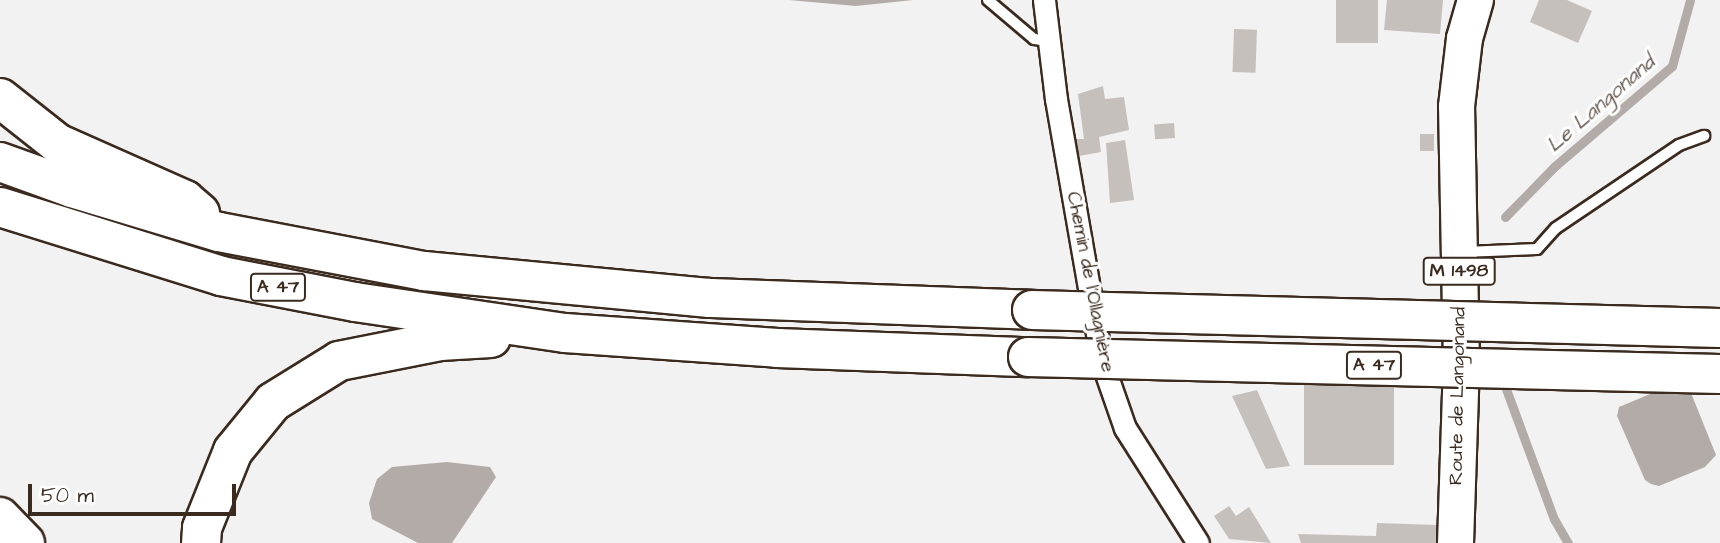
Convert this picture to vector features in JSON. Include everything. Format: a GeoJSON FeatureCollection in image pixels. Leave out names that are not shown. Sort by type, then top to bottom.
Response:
{"type":"FeatureCollection","features":[{"type":"Feature","properties":{"kind":"highway"},"geometry":{"type":"LineString","coordinates":[[0,98],[57,143],[185,200],[219,232]]}},
{"type":"Feature","properties":{"kind":"highway","name":"A 47"},"geometry":{"type":"LineString","coordinates":[[0,162],[85,193],[219,232],[424,271],[569,288],[1032,310],[1720,328]]}},
{"type":"Feature","properties":{"kind":"highway","name":"A 47"},"geometry":{"type":"LineString","coordinates":[[0,206],[220,276],[355,302],[565,333],[777,348],[1720,374]]}},
{"type":"Feature","properties":{"kind":"highway"},"geometry":{"type":"LineString","coordinates":[[201,543],[202,528],[233,451],[273,401],[339,361],[440,341],[565,333]]}},
{"type":"Feature","properties":{"kind":"highway"},"geometry":{"type":"LineString","coordinates":[[0,517],[25,543]]}},
{"type":"Feature","properties":{"kind":"main road","name":"Route de Langonand"},"geometry":{"type":"LineString","coordinates":[[1455,543],[1458,252],[1456,106],[1464,38],[1475,0]]}},
{"type":"Feature","properties":{"kind":"street","name":"Chemin de l'Ollagnière"},"geometry":{"type":"LineString","coordinates":[[1044,0],[1102,362],[1125,428],[1198,543]]}},
{"type":"Feature","properties":{"kind":"lane"},"geometry":{"type":"LineString","coordinates":[[988,0],[1034,39],[1050,41]]}},
{"type":"Feature","properties":{"kind":"lane"},"geometry":{"type":"LineString","coordinates":[[1458,252],[1537,250],[1556,228],[1678,145],[1704,136]]}},
{"type":"Feature","properties":{"kind":"shaded area"},"geometry":{"type":"Polygon","coordinates":[[[789,0],[913,0],[856,6],[789,0]]]}},
{"type":"Feature","properties":{"kind":"shaded area"},"geometry":{"type":"Polygon","coordinates":[[[1679,382],[1689,388],[1716,455],[1705,467],[1659,486],[1645,480],[1617,416],[1619,407],[1679,382]]]}},
{"type":"Feature","properties":{"kind":"shaded area"},"geometry":{"type":"Polygon","coordinates":[[[447,462],[490,467],[496,477],[452,543],[418,543],[372,519],[369,503],[377,479],[392,467],[447,462]]]}},
{"type":"Feature","properties":{"kind":"building"},"geometry":{"type":"Polygon","coordinates":[[[1336,0],[1378,0],[1378,43],[1336,43],[1336,0]]]}},
{"type":"Feature","properties":{"kind":"building"},"geometry":{"type":"Polygon","coordinates":[[[1387,0],[1443,0],[1440,34],[1384,30],[1387,0]]]}},
{"type":"Feature","properties":{"kind":"building"},"geometry":{"type":"Polygon","coordinates":[[[1539,0],[1567,0],[1592,11],[1578,43],[1530,22],[1539,0]]]}},
{"type":"Feature","properties":{"kind":"building"},"geometry":{"type":"Polygon","coordinates":[[[1234,29],[1257,30],[1255,73],[1232,72],[1234,29]]]}},
{"type":"Feature","properties":{"kind":"building"},"geometry":{"type":"Polygon","coordinates":[[[1103,86],[1105,99],[1124,97],[1129,130],[1099,137],[1101,152],[1079,156],[1076,139],[1084,139],[1078,94],[1103,86]]]}},
{"type":"Feature","properties":{"kind":"building"},"geometry":{"type":"Polygon","coordinates":[[[1174,123],[1175,138],[1155,139],[1154,124],[1174,123]]]}},
{"type":"Feature","properties":{"kind":"building"},"geometry":{"type":"Polygon","coordinates":[[[1420,134],[1434,134],[1434,151],[1420,151],[1420,134]]]}},
{"type":"Feature","properties":{"kind":"building"},"geometry":{"type":"Polygon","coordinates":[[[1125,140],[1134,200],[1110,203],[1106,143],[1125,140]]]}},
{"type":"Feature","properties":{"kind":"building"},"geometry":{"type":"Polygon","coordinates":[[[1304,377],[1394,377],[1394,465],[1304,465],[1304,377]]]}},
{"type":"Feature","properties":{"kind":"building"},"geometry":{"type":"Polygon","coordinates":[[[1257,390],[1290,466],[1266,469],[1232,396],[1257,390]]]}},
{"type":"Feature","properties":{"kind":"building"},"geometry":{"type":"Polygon","coordinates":[[[1229,506],[1236,516],[1249,507],[1271,543],[1229,539],[1214,516],[1229,506]]]}},
{"type":"Feature","properties":{"kind":"building"},"geometry":{"type":"Polygon","coordinates":[[[1377,523],[1437,525],[1437,543],[1301,543],[1298,534],[1376,536],[1377,523]]]}},
{"type":"Feature","properties":{"kind":"waterway","name":"Le Langonand"},"geometry":{"type":"LineString","coordinates":[[1505,217],[1555,166],[1672,66],[1690,0]]}},
{"type":"Feature","properties":{"kind":"waterway","name":"Le Langonand"},"geometry":{"type":"LineString","coordinates":[[1502,378],[1554,519],[1568,543]]}}]}
